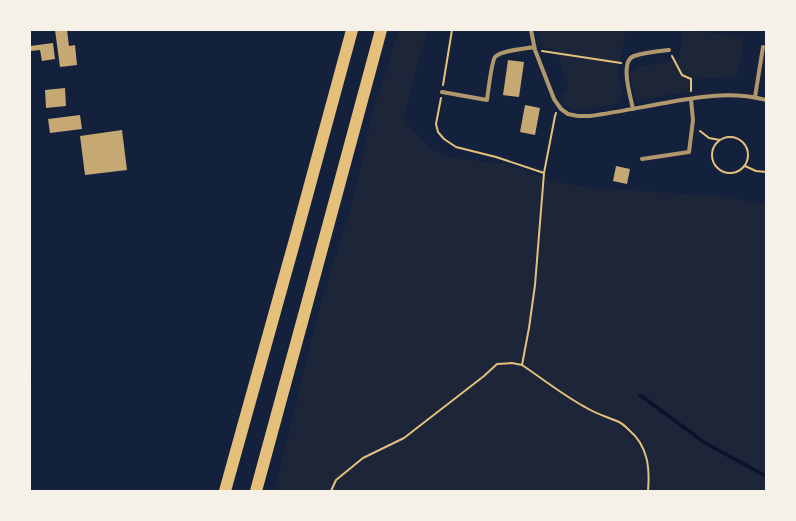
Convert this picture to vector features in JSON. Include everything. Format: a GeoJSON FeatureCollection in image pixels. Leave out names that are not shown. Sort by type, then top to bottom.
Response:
{"type":"FeatureCollection","features":[{"type":"Feature","properties":{"kind":"highway"},"geometry":{"type":"LineString","coordinates":[[225,491],[352,30]]}},
{"type":"Feature","properties":{"kind":"highway"},"geometry":{"type":"LineString","coordinates":[[256,491],[381,30]]}},
{"type":"Feature","properties":{"kind":"street"},"geometry":{"type":"LineString","coordinates":[[532,30],[535,49],[554,99],[560,107],[570,114],[584,116],[708,96],[755,97],[766,100]]}},
{"type":"Feature","properties":{"kind":"street"},"geometry":{"type":"LineString","coordinates":[[755,97],[763,48]]}},
{"type":"Feature","properties":{"kind":"street"},"geometry":{"type":"LineString","coordinates":[[442,92],[487,100],[493,63],[496,56],[505,52],[535,49]]}},
{"type":"Feature","properties":{"kind":"street"},"geometry":{"type":"LineString","coordinates":[[633,109],[626,70],[630,59],[634,56],[669,50]]}},
{"type":"Feature","properties":{"kind":"street"},"geometry":{"type":"LineString","coordinates":[[642,159],[689,152],[693,127],[691,99]]}},
{"type":"Feature","properties":{"kind":"path"},"geometry":{"type":"LineString","coordinates":[[452,30],[436,124],[438,132],[444,139],[456,146],[544,173]]}},
{"type":"Feature","properties":{"kind":"path"},"geometry":{"type":"LineString","coordinates":[[535,49],[628,64]]}},
{"type":"Feature","properties":{"kind":"path"},"geometry":{"type":"LineString","coordinates":[[669,50],[682,75],[691,79],[691,99]]}},
{"type":"Feature","properties":{"kind":"path"},"geometry":{"type":"LineString","coordinates":[[522,365],[535,285],[544,173],[555,116],[560,107]]}},
{"type":"Feature","properties":{"kind":"path"},"geometry":{"type":"LineString","coordinates":[[693,127],[709,138],[720,140]]}},
{"type":"Feature","properties":{"kind":"path"},"geometry":{"type":"LineString","coordinates":[[732,137],[743,142],[747,148],[748,160],[745,166],[736,173],[725,173],[716,166],[713,161],[713,150],[715,145],[720,140],[732,137]]}},
{"type":"Feature","properties":{"kind":"path"},"geometry":{"type":"LineString","coordinates":[[745,166],[756,171],[766,172]]}},
{"type":"Feature","properties":{"kind":"path"},"geometry":{"type":"LineString","coordinates":[[330,491],[336,480],[363,458],[404,438],[497,364],[512,363],[522,365],[585,407],[620,423],[634,434],[642,445],[648,462],[648,491]]}},
{"type":"Feature","properties":{"kind":"shaded area"},"geometry":{"type":"Polygon","coordinates":[[[399,30],[427,30],[403,119],[429,147],[446,157],[505,164],[557,182],[594,188],[717,196],[766,204],[766,491],[275,491],[320,306],[351,208],[373,111],[399,30]]]}},
{"type":"Feature","properties":{"kind":"shaded area"},"geometry":{"type":"Polygon","coordinates":[[[539,30],[626,30],[618,72],[622,95],[617,104],[577,110],[565,105],[559,97],[569,90],[556,49],[542,48],[539,30]]]}},
{"type":"Feature","properties":{"kind":"shaded area"},"geometry":{"type":"Polygon","coordinates":[[[683,30],[744,38],[737,77],[692,79],[686,92],[639,100],[635,97],[630,74],[637,67],[679,60],[683,30]]]}},
{"type":"Feature","properties":{"kind":"building"},"geometry":{"type":"Polygon","coordinates":[[[55,30],[67,30],[69,46],[75,45],[77,65],[60,67],[55,30]]]}},
{"type":"Feature","properties":{"kind":"building"},"geometry":{"type":"Polygon","coordinates":[[[53,43],[55,59],[42,61],[40,50],[31,51],[30,46],[53,43]]]}},
{"type":"Feature","properties":{"kind":"building"},"geometry":{"type":"Polygon","coordinates":[[[508,60],[524,62],[519,97],[503,95],[508,60]]]}},
{"type":"Feature","properties":{"kind":"building"},"geometry":{"type":"Polygon","coordinates":[[[65,88],[66,106],[46,108],[45,90],[65,88]]]}},
{"type":"Feature","properties":{"kind":"building"},"geometry":{"type":"Polygon","coordinates":[[[525,105],[540,108],[535,135],[520,132],[525,105]]]}},
{"type":"Feature","properties":{"kind":"building"},"geometry":{"type":"Polygon","coordinates":[[[80,115],[82,129],[50,133],[48,119],[80,115]]]}},
{"type":"Feature","properties":{"kind":"building"},"geometry":{"type":"Polygon","coordinates":[[[122,130],[127,170],[85,175],[80,136],[122,130]]]}},
{"type":"Feature","properties":{"kind":"building"},"geometry":{"type":"Polygon","coordinates":[[[616,166],[630,169],[627,184],[613,181],[616,166]]]}},
{"type":"Feature","properties":{"kind":"waterway"},"geometry":{"type":"LineString","coordinates":[[640,395],[705,443],[766,476]]}}]}
